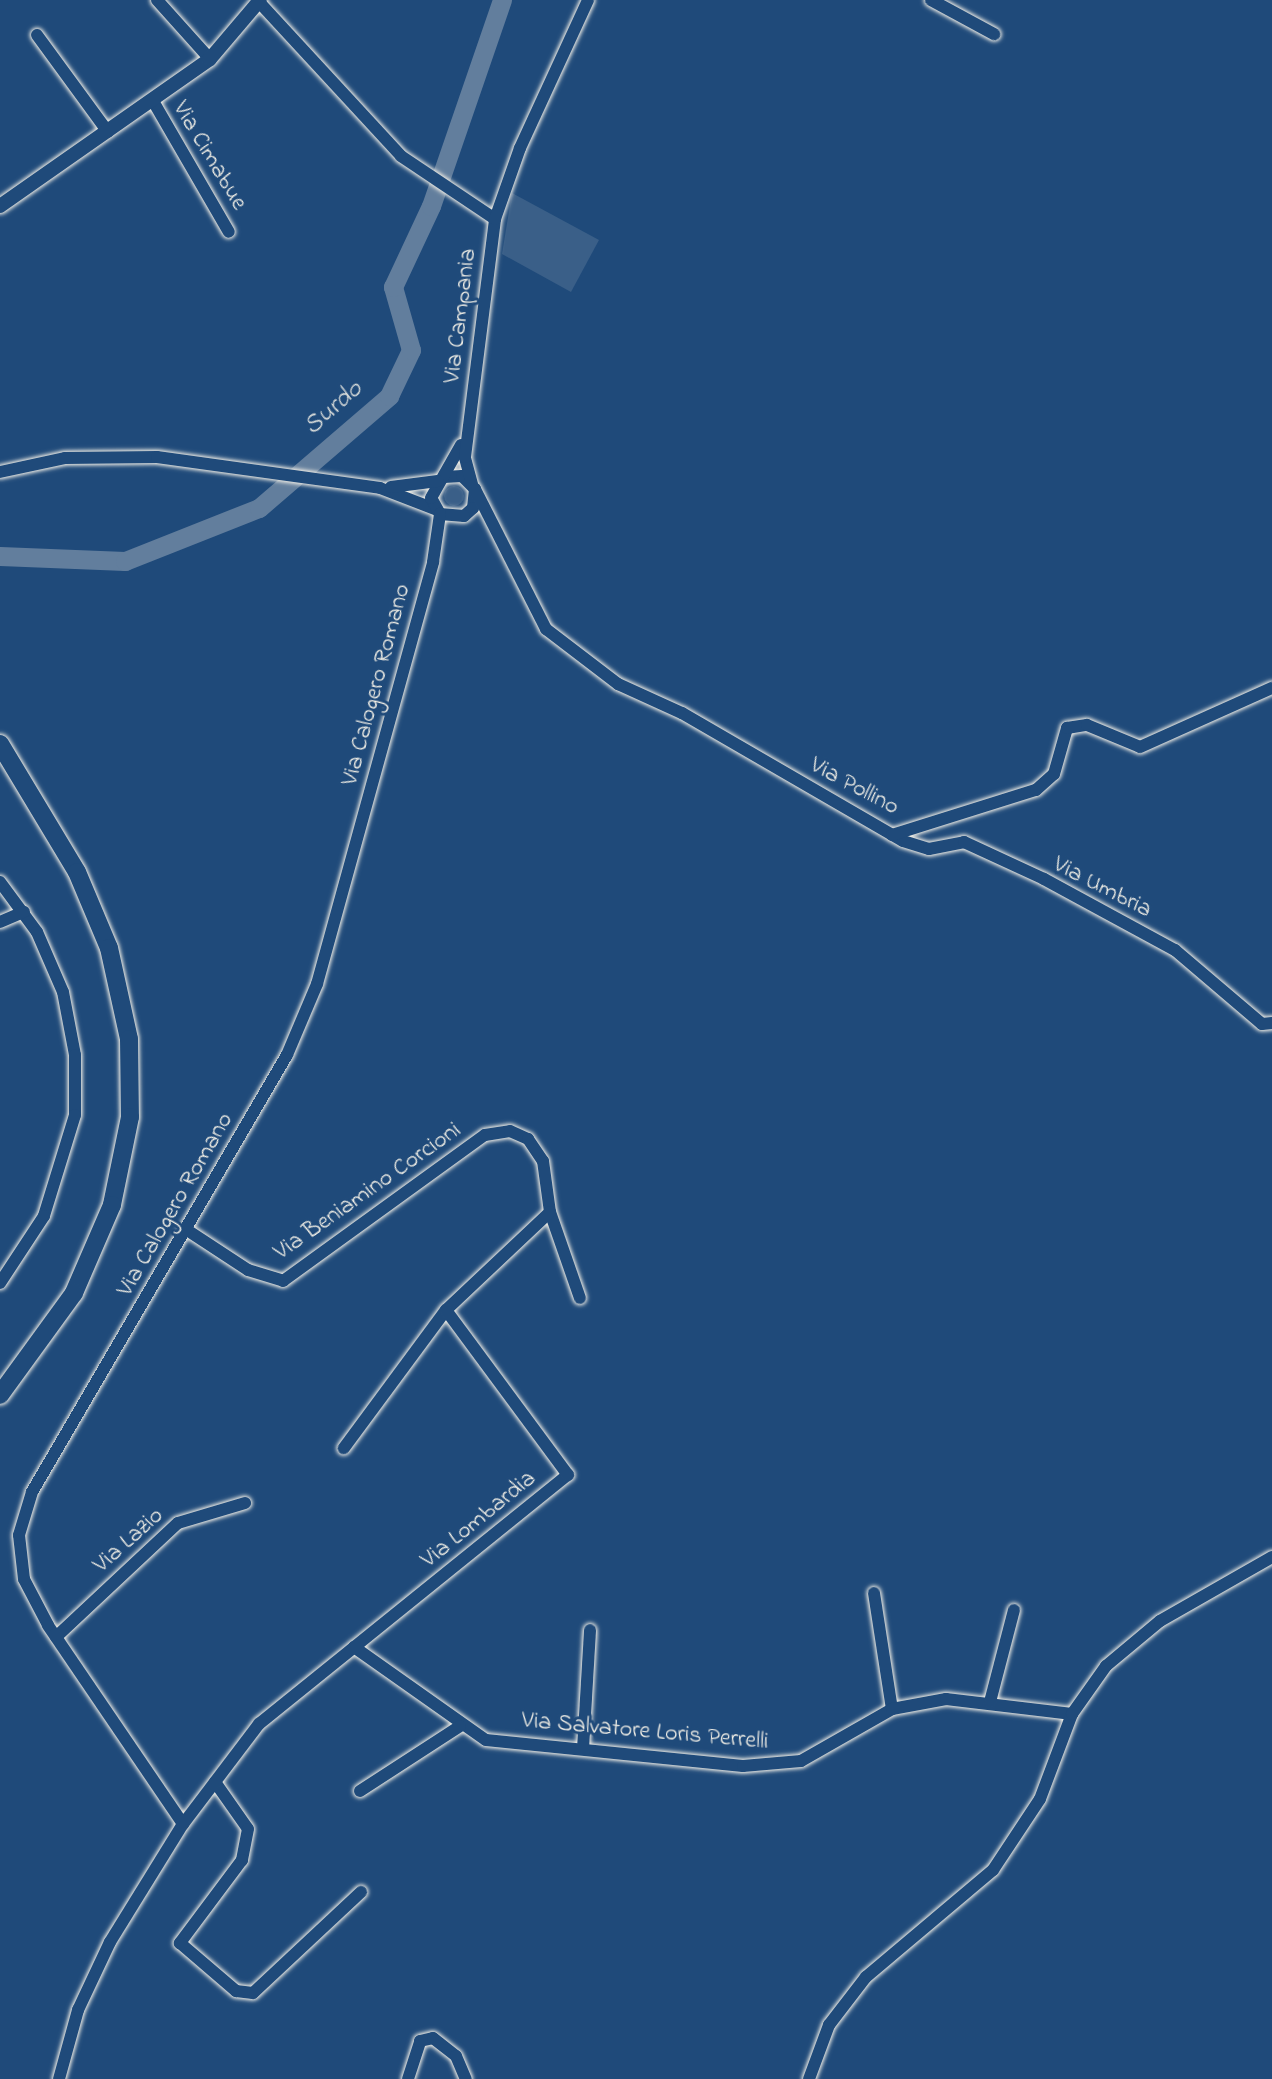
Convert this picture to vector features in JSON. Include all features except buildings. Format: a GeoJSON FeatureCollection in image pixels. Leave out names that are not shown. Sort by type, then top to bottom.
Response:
{"type":"FeatureCollection","features":[{"type":"Feature","properties":{"kind":"highway"},"geometry":{"type":"LineString","coordinates":[[0,744],[77,873],[109,948],[129,1039],[130,1117],[112,1205],[74,1293],[0,1395]]}},
{"type":"Feature","properties":{"kind":"main road"},"geometry":{"type":"LineString","coordinates":[[0,206],[210,59],[260,1]]}},
{"type":"Feature","properties":{"kind":"street"},"geometry":{"type":"LineString","coordinates":[[157,0],[210,59]]}},
{"type":"Feature","properties":{"kind":"street","name":"Via Campania"},"geometry":{"type":"LineString","coordinates":[[473,487],[465,457],[495,219],[520,148],[588,0]]}},
{"type":"Feature","properties":{"kind":"street"},"geometry":{"type":"LineString","coordinates":[[931,0],[994,34]]}},
{"type":"Feature","properties":{"kind":"street"},"geometry":{"type":"LineString","coordinates":[[260,1],[401,156],[495,219]]}},
{"type":"Feature","properties":{"kind":"street"},"geometry":{"type":"LineString","coordinates":[[37,35],[108,132]]}},
{"type":"Feature","properties":{"kind":"street","name":"Via Cimabue"},"geometry":{"type":"LineString","coordinates":[[153,101],[229,232]]}},
{"type":"Feature","properties":{"kind":"street","name":"Via Campania"},"geometry":{"type":"LineString","coordinates":[[441,479],[458,457],[469,418]]}},
{"type":"Feature","properties":{"kind":"street"},"geometry":{"type":"LineString","coordinates":[[0,472],[105,455],[272,471],[380,488],[438,512],[498,527]]}},
{"type":"Feature","properties":{"kind":"street"},"geometry":{"type":"LineString","coordinates":[[380,488],[441,479],[456,474],[473,487],[475,502],[461,517],[433,562]]}},
{"type":"Feature","properties":{"kind":"street"},"geometry":{"type":"LineString","coordinates":[[433,562],[438,512],[432,491],[441,479]]}},
{"type":"Feature","properties":{"kind":"street","name":"Via Pollino"},"geometry":{"type":"LineString","coordinates":[[473,487],[498,527],[554,637],[618,684],[682,713],[892,835],[1036,790],[1054,774],[1068,728],[1087,725],[1140,747],[1272,688]]}},
{"type":"Feature","properties":{"kind":"street","name":"Via Calogero Romano"},"geometry":{"type":"LineString","coordinates":[[183,1824],[56,1637],[24,1579],[19,1535],[32,1492],[287,1055],[317,984],[433,562]]}},
{"type":"Feature","properties":{"kind":"street","name":"Via Umbria"},"geometry":{"type":"LineString","coordinates":[[892,835],[929,849],[964,842],[1044,879],[1175,950],[1262,1024],[1272,1023]]}},
{"type":"Feature","properties":{"kind":"street"},"geometry":{"type":"LineString","coordinates":[[0,882],[24,912],[63,992],[75,1055],[75,1115],[44,1216],[0,1283]]}},
{"type":"Feature","properties":{"kind":"street"},"geometry":{"type":"LineString","coordinates":[[0,922],[24,912]]}},
{"type":"Feature","properties":{"kind":"street","name":"Via Beniamino Corcioni"},"geometry":{"type":"LineString","coordinates":[[187,1230],[248,1270],[283,1281],[485,1135],[510,1131],[528,1139],[543,1161],[551,1212]]}},
{"type":"Feature","properties":{"kind":"street"},"geometry":{"type":"LineString","coordinates":[[344,1448],[446,1310],[551,1212],[580,1298]]}},
{"type":"Feature","properties":{"kind":"street","name":"Via Lombardia"},"geometry":{"type":"LineString","coordinates":[[354,1647],[568,1475],[446,1310]]}},
{"type":"Feature","properties":{"kind":"street","name":"Via Lazio"},"geometry":{"type":"LineString","coordinates":[[56,1637],[178,1523],[245,1503]]}},
{"type":"Feature","properties":{"kind":"street"},"geometry":{"type":"LineString","coordinates":[[809,2079],[829,2025],[866,1977],[993,1870],[1040,1799],[1072,1714],[1106,1666],[1160,1621],[1272,1557]]}},
{"type":"Feature","properties":{"kind":"street"},"geometry":{"type":"LineString","coordinates":[[874,1593],[892,1709]]}},
{"type":"Feature","properties":{"kind":"street"},"geometry":{"type":"LineString","coordinates":[[990,1702],[1014,1610]]}},
{"type":"Feature","properties":{"kind":"street"},"geometry":{"type":"LineString","coordinates":[[583,1749],[590,1630]]}},
{"type":"Feature","properties":{"kind":"street"},"geometry":{"type":"LineString","coordinates":[[59,2079],[78,2010],[110,1942],[183,1824],[259,1724],[354,1647]]}},
{"type":"Feature","properties":{"kind":"street","name":"Via Salvatore Loris Perrelli"},"geometry":{"type":"LineString","coordinates":[[354,1647],[460,1726],[486,1740],[743,1766],[801,1761],[892,1709],[946,1699],[990,1702],[1072,1714]]}},
{"type":"Feature","properties":{"kind":"street"},"geometry":{"type":"LineString","coordinates":[[360,1791],[460,1726]]}},
{"type":"Feature","properties":{"kind":"street"},"geometry":{"type":"LineString","coordinates":[[215,1782],[248,1829],[242,1860],[180,1943],[236,1991],[253,1993],[360,1892]]}},
{"type":"Feature","properties":{"kind":"street"},"geometry":{"type":"LineString","coordinates":[[408,2079],[420,2041],[433,2038],[456,2056],[466,2079]]}},
{"type":"Feature","properties":{"kind":"shaded area"},"geometry":{"type":"Polygon","coordinates":[[[512,193],[599,240],[571,292],[502,254],[512,193]]]}},
{"type":"Feature","properties":{"kind":"shaded area"},"geometry":{"type":"Polygon","coordinates":[[[454,486],[461,489],[464,496],[461,503],[454,506],[447,503],[444,496],[447,489],[454,486]]]}},
{"type":"Feature","properties":{"kind":"waterway","name":"Surdo"},"geometry":{"type":"LineString","coordinates":[[0,556],[125,561],[259,508],[389,396],[411,350],[393,287],[431,206],[502,0]]}}]}
